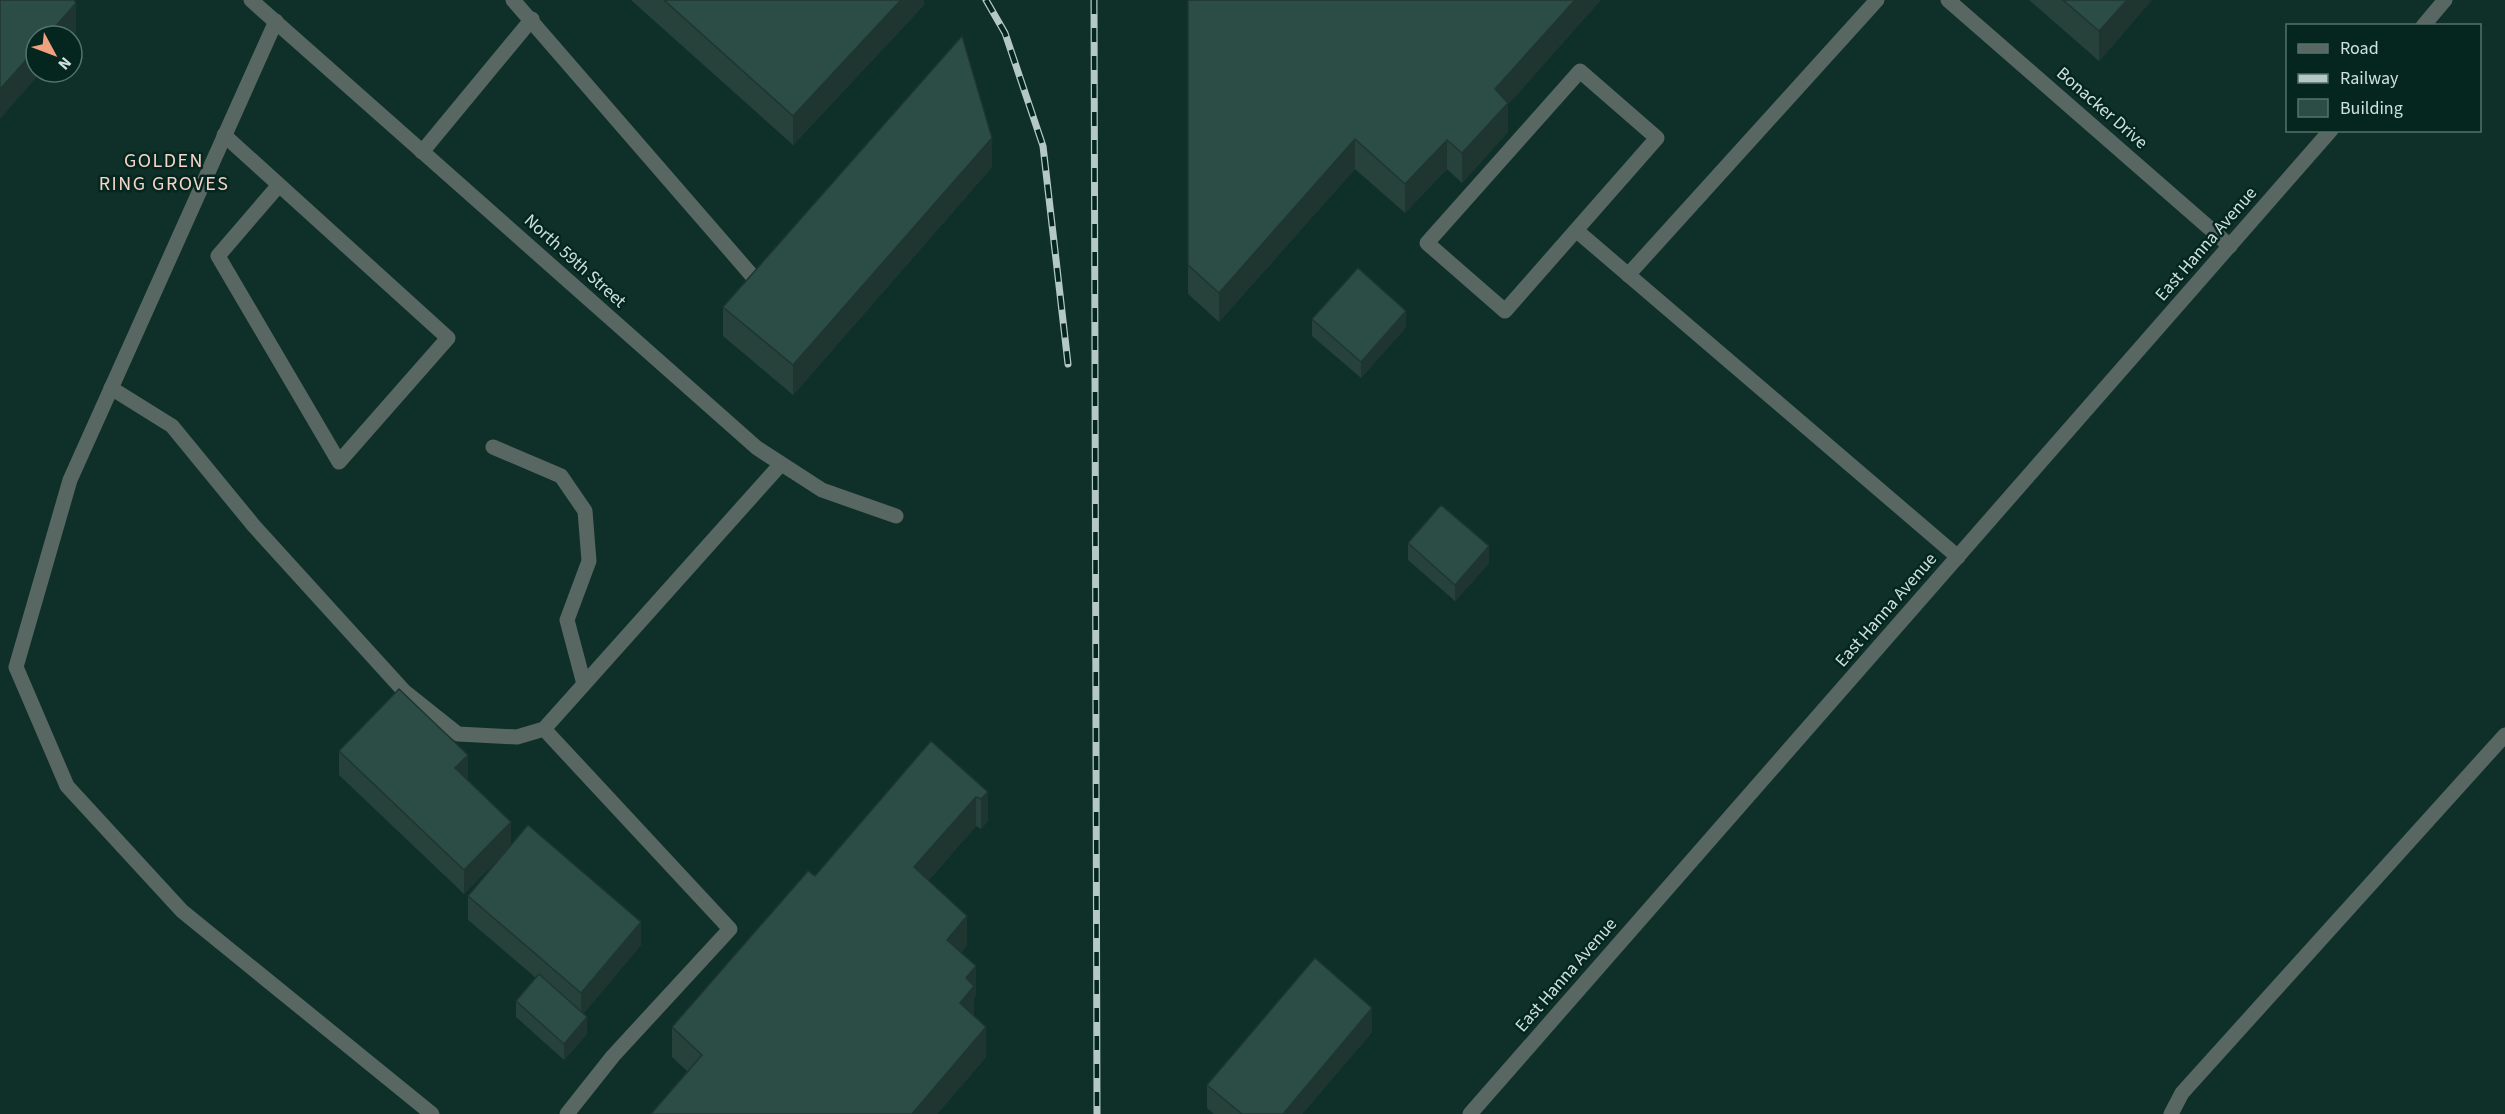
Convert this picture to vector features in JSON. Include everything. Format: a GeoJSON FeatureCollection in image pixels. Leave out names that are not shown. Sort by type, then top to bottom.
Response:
{"type":"FeatureCollection","features":[{"type":"Feature","properties":{"kind":"street","name":"North 59th Street"},"geometry":{"type":"LineString","coordinates":[[251,0],[757,448],[822,490],[896,516]]}},
{"type":"Feature","properties":{"kind":"street"},"geometry":{"type":"LineString","coordinates":[[513,0],[532,19],[761,286],[776,268]]}},
{"type":"Feature","properties":{"kind":"street"},"geometry":{"type":"LineString","coordinates":[[1628,275],[1877,0]]}},
{"type":"Feature","properties":{"kind":"street","name":"Bonacker Drive"},"geometry":{"type":"LineString","coordinates":[[1947,0],[2230,246]]}},
{"type":"Feature","properties":{"kind":"street"},"geometry":{"type":"LineString","coordinates":[[2425,24],[2445,0]]}},
{"type":"Feature","properties":{"kind":"street"},"geometry":{"type":"LineString","coordinates":[[422,152],[532,19]]}},
{"type":"Feature","properties":{"kind":"street"},"geometry":{"type":"LineString","coordinates":[[276,21],[70,480],[16,667],[67,786],[182,911],[432,1114]]}},
{"type":"Feature","properties":{"kind":"street"},"geometry":{"type":"LineString","coordinates":[[1580,71],[1657,138],[1577,231],[1505,311],[1426,243],[1580,71]]}},
{"type":"Feature","properties":{"kind":"street","name":"East Hanna Avenue"},"geometry":{"type":"LineString","coordinates":[[1470,1114],[2329,132]]}},
{"type":"Feature","properties":{"kind":"street"},"geometry":{"type":"LineString","coordinates":[[224,135],[448,338],[339,462],[218,256],[279,185]]}},
{"type":"Feature","properties":{"kind":"street"},"geometry":{"type":"LineString","coordinates":[[1577,231],[1958,557]]}},
{"type":"Feature","properties":{"kind":"street"},"geometry":{"type":"LineString","coordinates":[[111,388],[172,426],[254,526],[404,691],[458,734],[517,737],[544,729],[781,464]]}},
{"type":"Feature","properties":{"kind":"street"},"geometry":{"type":"LineString","coordinates":[[493,447],[561,476],[585,511],[589,561],[567,620],[584,684]]}},
{"type":"Feature","properties":{"kind":"street"},"geometry":{"type":"LineString","coordinates":[[544,729],[730,929],[613,1056],[567,1114]]}},
{"type":"Feature","properties":{"kind":"street"},"geometry":{"type":"LineString","coordinates":[[2171,1114],[2182,1093],[2505,735]]}},
{"type":"Feature","properties":{"kind":"building"},"geometry":{"type":"Polygon","coordinates":[[[0,0],[74,0],[76,3],[58,24],[24,24],[24,62],[0,89],[0,0]]]}},
{"type":"Feature","properties":{"kind":"building"},"geometry":{"type":"Polygon","coordinates":[[[664,0],[901,0],[793,116],[664,0]]]}},
{"type":"Feature","properties":{"kind":"building"},"geometry":{"type":"Polygon","coordinates":[[[1188,0],[1575,0],[1495,89],[1508,103],[1462,153],[1447,140],[1405,184],[1355,139],[1219,293],[1188,265],[1188,0]]]}},
{"type":"Feature","properties":{"kind":"building"},"geometry":{"type":"Polygon","coordinates":[[[2063,0],[2127,0],[2099,31],[2063,0]]]}},
{"type":"Feature","properties":{"kind":"building"},"geometry":{"type":"Polygon","coordinates":[[[962,36],[992,138],[793,365],[723,307],[962,36]]]}},
{"type":"Feature","properties":{"kind":"building"},"geometry":{"type":"Polygon","coordinates":[[[1358,268],[1406,311],[1361,362],[1312,319],[1358,268]]]}},
{"type":"Feature","properties":{"kind":"building"},"geometry":{"type":"Polygon","coordinates":[[[1441,505],[1489,546],[1455,585],[1408,543],[1441,505]]]}},
{"type":"Feature","properties":{"kind":"building"},"geometry":{"type":"Polygon","coordinates":[[[399,689],[468,755],[455,768],[511,822],[464,870],[339,751],[399,689]]]}},
{"type":"Feature","properties":{"kind":"building"},"geometry":{"type":"Polygon","coordinates":[[[931,741],[988,792],[981,799],[976,797],[914,867],[967,916],[947,940],[976,966],[966,978],[974,986],[960,1003],[986,1027],[912,1114],[651,1114],[702,1055],[672,1027],[808,871],[815,876],[931,741]]]}},
{"type":"Feature","properties":{"kind":"building"},"geometry":{"type":"Polygon","coordinates":[[[528,825],[641,922],[581,993],[468,896],[528,825]]]}},
{"type":"Feature","properties":{"kind":"building"},"geometry":{"type":"Polygon","coordinates":[[[1315,958],[1372,1008],[1283,1114],[1242,1114],[1207,1085],[1315,958]]]}},
{"type":"Feature","properties":{"kind":"building"},"geometry":{"type":"Polygon","coordinates":[[[539,974],[587,1017],[564,1044],[516,1001],[539,974]]]}},
{"type":"Feature","properties":{"kind":"railway"},"geometry":{"type":"LineString","coordinates":[[986,0],[1005,33],[1043,146],[1068,364]]}},
{"type":"Feature","properties":{"kind":"railway"},"geometry":{"type":"LineString","coordinates":[[1094,0],[1097,1114]]}},
{"type":"Feature","properties":{"kind":"district","name":"GOLDEN RING GROVES"},"geometry":{"type":"Point","coordinates":[164,172]}}]}
